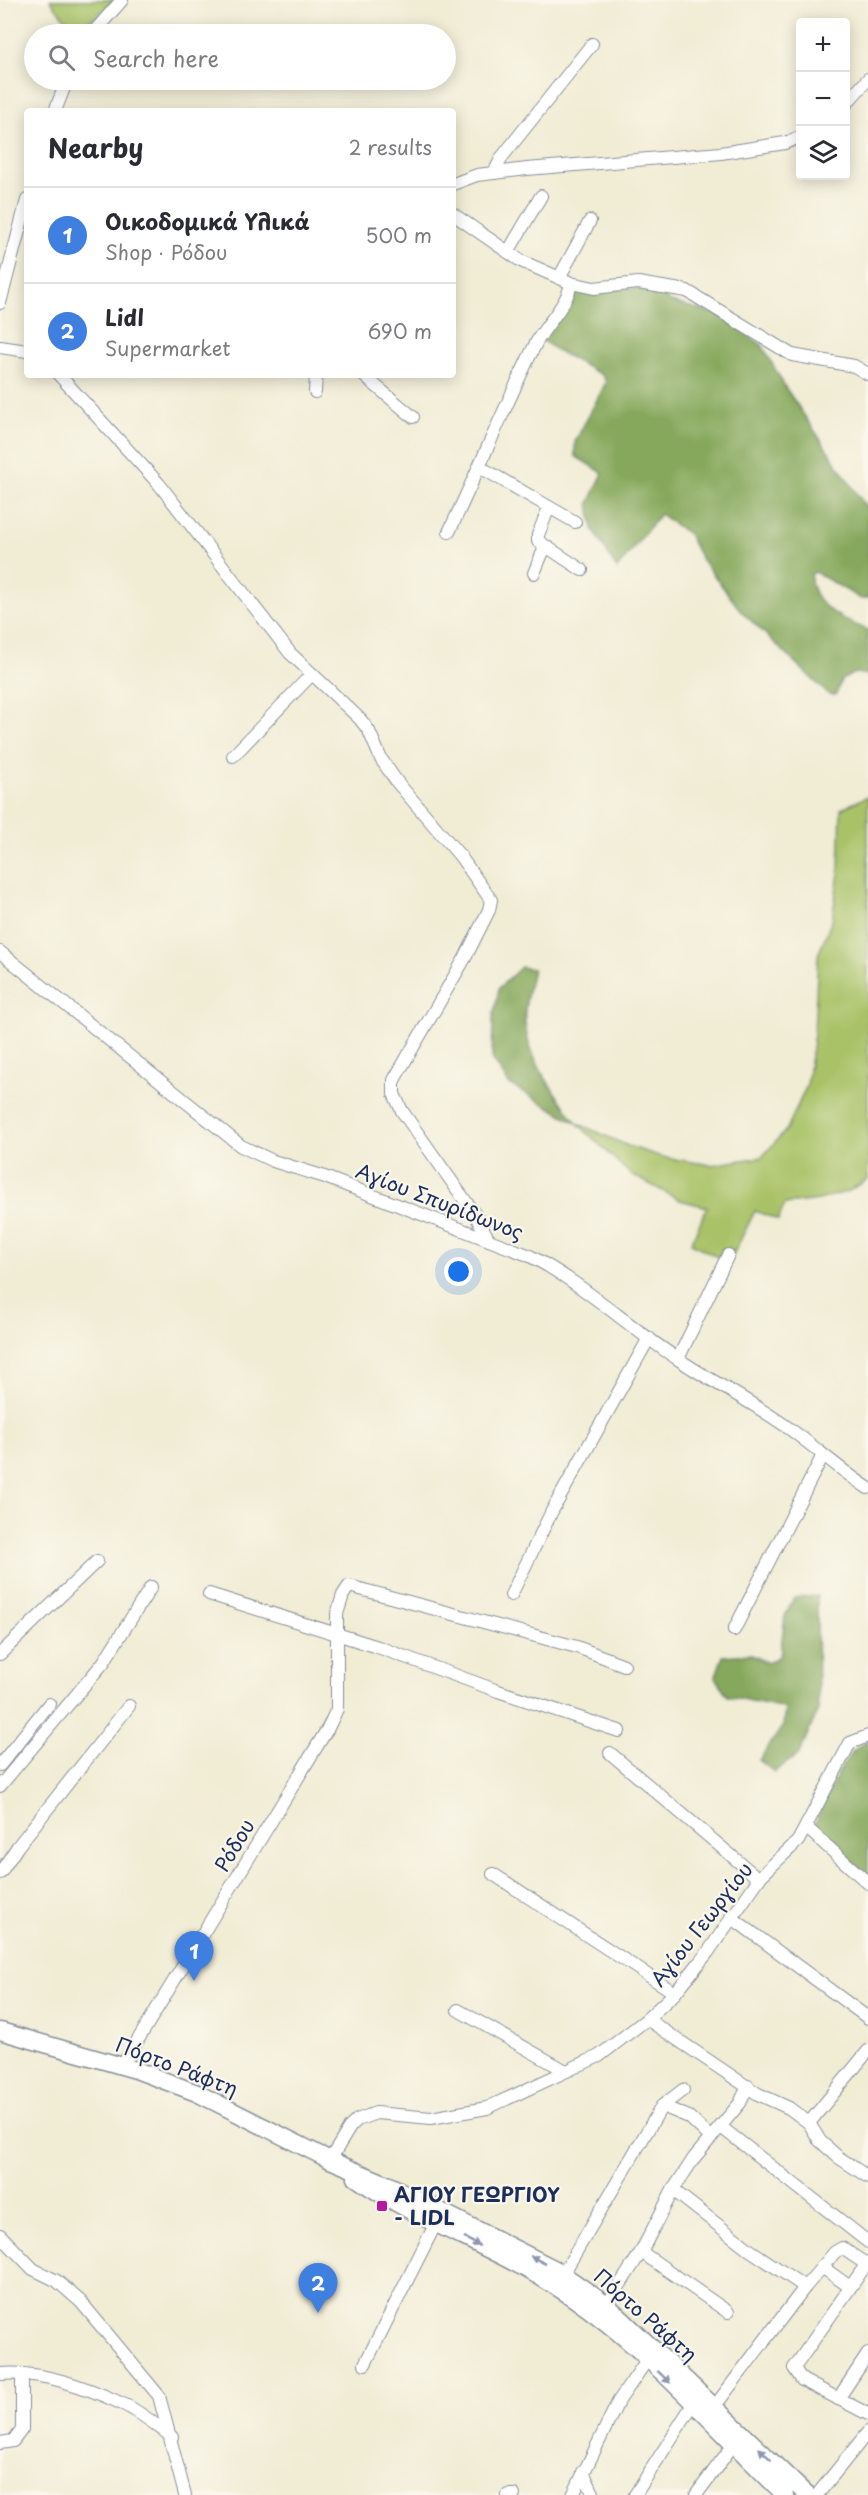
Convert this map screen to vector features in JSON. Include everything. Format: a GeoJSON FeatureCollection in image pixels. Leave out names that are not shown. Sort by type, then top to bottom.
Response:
{"type":"FeatureCollection","features":[{"type":"Feature","properties":{"kind":"main road","name":"Πόρτο Ράφτη"},"geometry":{"type":"LineString","coordinates":[[0,2031],[122,2066],[217,2102],[330,2160],[387,2184],[563,2274],[607,2305],[807,2495]]}},
{"type":"Feature","properties":{"kind":"main road","name":"Πόρτο Ράφτη"},"geometry":{"type":"LineString","coordinates":[[330,2160],[380,2195],[559,2288],[598,2317],[647,2360],[785,2495]]}},
{"type":"Feature","properties":{"kind":"street"},"geometry":{"type":"LineString","coordinates":[[101,24],[122,0]]}},
{"type":"Feature","properties":{"kind":"street"},"geometry":{"type":"LineString","coordinates":[[494,173],[502,157],[592,44]]}},
{"type":"Feature","properties":{"kind":"street"},"geometry":{"type":"LineString","coordinates":[[850,99],[868,79]]}},
{"type":"Feature","properties":{"kind":"street"},"geometry":{"type":"LineString","coordinates":[[57,108],[63,90]]}},
{"type":"Feature","properties":{"kind":"street"},"geometry":{"type":"LineString","coordinates":[[456,183],[494,173],[721,153],[785,143],[796,139]]}},
{"type":"Feature","properties":{"kind":"street"},"geometry":{"type":"LineString","coordinates":[[508,252],[541,196]]}},
{"type":"Feature","properties":{"kind":"street"},"geometry":{"type":"LineString","coordinates":[[0,303],[24,211]]}},
{"type":"Feature","properties":{"kind":"street"},"geometry":{"type":"LineString","coordinates":[[456,216],[508,252],[565,280],[594,288],[638,283],[687,291],[792,355],[854,366],[868,374]]}},
{"type":"Feature","properties":{"kind":"street"},"geometry":{"type":"LineString","coordinates":[[449,532],[538,340],[570,292],[565,280],[590,221]]}},
{"type":"Feature","properties":{"kind":"street"},"geometry":{"type":"LineString","coordinates":[[0,347],[24,351]]}},
{"type":"Feature","properties":{"kind":"street"},"geometry":{"type":"LineString","coordinates":[[62,378],[159,484],[272,631],[312,674],[360,719],[369,731],[381,759],[397,782],[460,856],[491,900],[489,910],[465,958],[394,1080],[394,1094],[402,1111],[476,1216],[489,1240]]}},
{"type":"Feature","properties":{"kind":"street"},"geometry":{"type":"LineString","coordinates":[[315,392],[316,378]]}},
{"type":"Feature","properties":{"kind":"street"},"geometry":{"type":"LineString","coordinates":[[367,378],[413,417]]}},
{"type":"Feature","properties":{"kind":"street"},"geometry":{"type":"LineString","coordinates":[[480,467],[575,522]]}},
{"type":"Feature","properties":{"kind":"street"},"geometry":{"type":"LineString","coordinates":[[549,507],[538,535],[538,541],[582,570]]}},
{"type":"Feature","properties":{"kind":"street"},"geometry":{"type":"LineString","coordinates":[[534,573],[545,547]]}},
{"type":"Feature","properties":{"kind":"street"},"geometry":{"type":"LineString","coordinates":[[233,756],[312,674]]}},
{"type":"Feature","properties":{"kind":"street","name":"Αγίου Σπυρίδωνος"},"geometry":{"type":"LineString","coordinates":[[0,952],[241,1146],[273,1161],[322,1176],[489,1240],[560,1271],[678,1359],[798,1435],[822,1457],[868,1488]]}},
{"type":"Feature","properties":{"kind":"street"},"geometry":{"type":"LineString","coordinates":[[678,1359],[728,1255]]}},
{"type":"Feature","properties":{"kind":"street"},"geometry":{"type":"LineString","coordinates":[[511,1595],[552,1511],[649,1338]]}},
{"type":"Feature","properties":{"kind":"street"},"geometry":{"type":"LineString","coordinates":[[734,1630],[822,1457]]}},
{"type":"Feature","properties":{"kind":"street"},"geometry":{"type":"LineString","coordinates":[[0,1654],[97,1561]]}},
{"type":"Feature","properties":{"kind":"street","name":"Ρόδου"},"geometry":{"type":"LineString","coordinates":[[122,2066],[328,1728],[337,1709],[337,1614],[343,1595],[350,1586],[357,1586],[462,1618],[577,1647],[624,1665]]}},
{"type":"Feature","properties":{"kind":"street"},"geometry":{"type":"LineString","coordinates":[[0,1786],[103,1663],[151,1587]]}},
{"type":"Feature","properties":{"kind":"street"},"geometry":{"type":"LineString","coordinates":[[209,1594],[336,1633],[619,1731]]}},
{"type":"Feature","properties":{"kind":"street"},"geometry":{"type":"LineString","coordinates":[[0,1766],[50,1704]]}},
{"type":"Feature","properties":{"kind":"street"},"geometry":{"type":"LineString","coordinates":[[2,1870],[129,1706]]}},
{"type":"Feature","properties":{"kind":"street","name":"Αγίου Γεωργίου"},"geometry":{"type":"LineString","coordinates":[[330,2160],[350,2127],[367,2116],[387,2113],[431,2118],[487,2108],[599,2056],[647,2019],[675,1993],[708,1952],[759,1879],[798,1841],[807,1828],[850,1743],[868,1736]]}},
{"type":"Feature","properties":{"kind":"street"},"geometry":{"type":"LineString","coordinates":[[610,1753],[759,1879]]}},
{"type":"Feature","properties":{"kind":"street"},"geometry":{"type":"LineString","coordinates":[[807,1828],[868,1883]]}},
{"type":"Feature","properties":{"kind":"street"},"geometry":{"type":"LineString","coordinates":[[0,1849],[4,1856],[2,1870]]}},
{"type":"Feature","properties":{"kind":"street"},"geometry":{"type":"LineString","coordinates":[[493,1874],[675,1993]]}},
{"type":"Feature","properties":{"kind":"street"},"geometry":{"type":"LineString","coordinates":[[731,1917],[868,2018]]}},
{"type":"Feature","properties":{"kind":"street"},"geometry":{"type":"LineString","coordinates":[[458,2010],[566,2071]]}},
{"type":"Feature","properties":{"kind":"street"},"geometry":{"type":"LineString","coordinates":[[647,2019],[758,2094],[783,2104],[808,2123],[819,2141],[868,2176]]}},
{"type":"Feature","properties":{"kind":"street"},"geometry":{"type":"LineString","coordinates":[[808,2123],[868,2051]]}},
{"type":"Feature","properties":{"kind":"street"},"geometry":{"type":"LineString","coordinates":[[607,2305],[640,2252],[673,2190],[694,2158],[740,2103],[748,2086]]}},
{"type":"Feature","properties":{"kind":"street"},"geometry":{"type":"LineString","coordinates":[[563,2274],[662,2106],[683,2090]]}},
{"type":"Feature","properties":{"kind":"street"},"geometry":{"type":"LineString","coordinates":[[662,2106],[689,2117],[711,2138]]}},
{"type":"Feature","properties":{"kind":"street"},"geometry":{"type":"LineString","coordinates":[[721,2127],[868,2242]]}},
{"type":"Feature","properties":{"kind":"street"},"geometry":{"type":"LineString","coordinates":[[673,2190],[750,2250],[805,2287]]}},
{"type":"Feature","properties":{"kind":"street"},"geometry":{"type":"LineString","coordinates":[[365,2364],[436,2223]]}},
{"type":"Feature","properties":{"kind":"street"},"geometry":{"type":"LineString","coordinates":[[0,2235],[33,2269],[57,2281],[81,2302],[159,2396],[172,2437],[185,2495]]}},
{"type":"Feature","properties":{"kind":"street"},"geometry":{"type":"LineString","coordinates":[[715,2406],[805,2287],[835,2252],[842,2248],[867,2263],[794,2367],[802,2380],[868,2414]]}},
{"type":"Feature","properties":{"kind":"street"},"geometry":{"type":"LineString","coordinates":[[640,2252],[728,2312]]}},
{"type":"Feature","properties":{"kind":"street"},"geometry":{"type":"LineString","coordinates":[[822,2267],[850,2287]]}},
{"type":"Feature","properties":{"kind":"street"},"geometry":{"type":"LineString","coordinates":[[838,2399],[868,2354]]}},
{"type":"Feature","properties":{"kind":"street"},"geometry":{"type":"LineString","coordinates":[[573,2495],[618,2402],[647,2360]]}},
{"type":"Feature","properties":{"kind":"street"},"geometry":{"type":"LineString","coordinates":[[0,2374],[22,2374],[77,2386],[127,2406],[172,2437]]}},
{"type":"Feature","properties":{"kind":"street"},"geometry":{"type":"LineString","coordinates":[[0,2443],[13,2441],[22,2429],[22,2374]]}},
{"type":"Feature","properties":{"kind":"street"},"geometry":{"type":"LineString","coordinates":[[635,2495],[693,2404]]}},
{"type":"Feature","properties":{"kind":"street"},"geometry":{"type":"LineString","coordinates":[[817,2495],[868,2432]]}},
{"type":"Feature","properties":{"kind":"street"},"geometry":{"type":"LineString","coordinates":[[696,2495],[733,2445]]}},
{"type":"Feature","properties":{"kind":"street"},"geometry":{"type":"LineString","coordinates":[[583,2472],[594,2495]]}},
{"type":"Feature","properties":{"kind":"street"},"geometry":{"type":"LineString","coordinates":[[508,2495],[514,2495]]}},
{"type":"Feature","properties":{"kind":"green space"},"geometry":{"type":"Polygon","coordinates":[[[50,0],[114,0],[95,18],[84,24],[76,24],[65,19],[50,0]]]}},
{"type":"Feature","properties":{"kind":"green space"},"geometry":{"type":"Polygon","coordinates":[[[654,288],[671,302],[717,314],[762,345],[785,387],[868,510],[868,598],[861,599],[815,572],[811,575],[812,586],[822,603],[849,622],[868,630],[868,675],[855,673],[841,680],[836,695],[829,695],[741,611],[700,557],[688,534],[660,514],[617,569],[593,529],[589,503],[603,473],[575,456],[575,442],[606,382],[602,375],[556,350],[541,339],[575,290],[654,288]]]}},
{"type":"Feature","properties":{"kind":"green space"},"geometry":{"type":"Polygon","coordinates":[[[868,796],[868,1179],[849,1191],[819,1200],[785,1204],[778,1220],[755,1211],[729,1263],[691,1243],[707,1207],[680,1200],[630,1174],[577,1123],[628,1146],[662,1157],[711,1165],[762,1157],[787,1129],[807,1085],[814,1033],[818,955],[832,920],[839,872],[841,809],[868,796]]]}},
{"type":"Feature","properties":{"kind":"green space"},"geometry":{"type":"Polygon","coordinates":[[[521,967],[533,969],[527,995],[525,1027],[534,1057],[550,1085],[577,1123],[509,1084],[492,1058],[493,1018],[499,988],[521,967]]]}},
{"type":"Feature","properties":{"kind":"green space"},"geometry":{"type":"Polygon","coordinates":[[[817,1596],[818,1711],[799,1754],[774,1772],[759,1760],[783,1726],[785,1708],[728,1696],[715,1678],[723,1656],[750,1654],[768,1663],[780,1656],[785,1616],[794,1598],[817,1596]]]}},
{"type":"Feature","properties":{"kind":"green space"},"geometry":{"type":"Polygon","coordinates":[[[868,1741],[868,1876],[813,1827],[842,1766],[859,1746],[868,1741]]]}},
{"type":"Feature","properties":{"kind":"place","name":"Οικοδομικά Υλικά"},"geometry":{"type":"Point","coordinates":[194,1981]}},
{"type":"Feature","properties":{"kind":"place","name":"ΑΓΙΟΥ ΓΕΩΡΓΙΟΥ - LIDL"},"geometry":{"type":"Point","coordinates":[382,2206]}},
{"type":"Feature","properties":{"kind":"place","name":"Lidl"},"geometry":{"type":"Point","coordinates":[318,2313]}}]}
